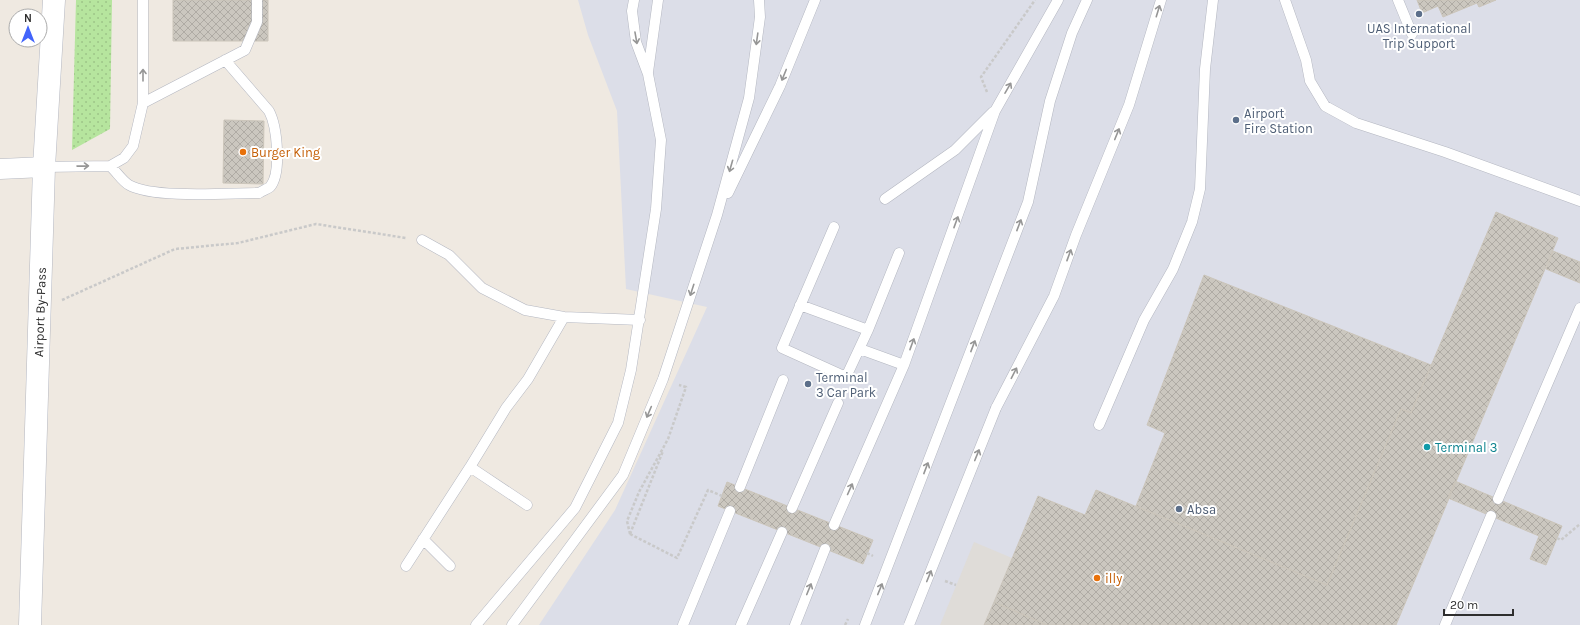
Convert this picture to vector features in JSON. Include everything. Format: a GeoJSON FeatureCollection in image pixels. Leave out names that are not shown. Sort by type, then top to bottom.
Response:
{"type":"FeatureCollection","features":[{"type":"Feature","properties":{"kind":"main road","name":"Airport By-Pass"},"geometry":{"type":"LineString","coordinates":[[30,625],[44,167],[54,0]]}},
{"type":"Feature","properties":{"kind":"street"},"geometry":{"type":"LineString","coordinates":[[0,169],[44,167]]}},
{"type":"Feature","properties":{"kind":"lane"},"geometry":{"type":"LineString","coordinates":[[44,167],[110,166],[124,158],[134,146],[143,103],[142,0]]}},
{"type":"Feature","properties":{"kind":"lane"},"geometry":{"type":"LineString","coordinates":[[143,103],[245,50],[257,22],[257,0]]}},
{"type":"Feature","properties":{"kind":"lane"},"geometry":{"type":"LineString","coordinates":[[476,625],[575,508],[618,423],[631,370],[640,320],[656,209],[661,140],[648,74],[636,42],[632,11],[634,0]]}},
{"type":"Feature","properties":{"kind":"lane"},"geometry":{"type":"LineString","coordinates":[[648,74],[658,0]]}},
{"type":"Feature","properties":{"kind":"lane"},"geometry":{"type":"LineString","coordinates":[[512,625],[622,476],[663,379],[717,216],[749,98],[760,17],[759,0]]}},
{"type":"Feature","properties":{"kind":"lane"},"geometry":{"type":"LineString","coordinates":[[717,216],[780,86],[814,0]]}},
{"type":"Feature","properties":{"kind":"lane"},"geometry":{"type":"LineString","coordinates":[[834,524],[904,365],[995,111],[1058,0]]}},
{"type":"Feature","properties":{"kind":"lane"},"geometry":{"type":"LineString","coordinates":[[865,625],[1028,202],[1050,101],[1072,33],[1087,0]]}},
{"type":"Feature","properties":{"kind":"lane"},"geometry":{"type":"LineString","coordinates":[[909,625],[996,408],[1054,296],[1128,105],[1161,0]]}},
{"type":"Feature","properties":{"kind":"lane"},"geometry":{"type":"LineString","coordinates":[[1098,425],[1144,320],[1173,269],[1192,222],[1200,189],[1205,69],[1213,0]]}},
{"type":"Feature","properties":{"kind":"lane"},"geometry":{"type":"LineString","coordinates":[[1285,0],[1306,60],[1310,81],[1325,106],[1356,123],[1445,152],[1580,201]]}},
{"type":"Feature","properties":{"kind":"lane"},"geometry":{"type":"LineString","coordinates":[[1398,0],[1412,34]]}},
{"type":"Feature","properties":{"kind":"lane"},"geometry":{"type":"LineString","coordinates":[[110,166],[129,185],[150,191],[185,194],[259,193],[270,187],[275,175],[277,150],[274,120],[269,111],[225,60]]}},
{"type":"Feature","properties":{"kind":"lane"},"geometry":{"type":"LineString","coordinates":[[885,199],[955,150],[995,111]]}},
{"type":"Feature","properties":{"kind":"lane"},"geometry":{"type":"LineString","coordinates":[[834,227],[782,348],[846,377],[860,349],[899,253]]}},
{"type":"Feature","properties":{"kind":"lane"},"geometry":{"type":"LineString","coordinates":[[422,240],[449,255],[482,288],[525,310],[564,318],[640,320]]}},
{"type":"Feature","properties":{"kind":"lane"},"geometry":{"type":"LineString","coordinates":[[800,305],[868,330]]}},
{"type":"Feature","properties":{"kind":"lane"},"geometry":{"type":"LineString","coordinates":[[1498,499],[1580,308]]}},
{"type":"Feature","properties":{"kind":"lane"},"geometry":{"type":"LineString","coordinates":[[406,566],[506,408],[528,379],[564,318]]}},
{"type":"Feature","properties":{"kind":"lane"},"geometry":{"type":"LineString","coordinates":[[860,349],[904,365]]}},
{"type":"Feature","properties":{"kind":"lane"},"geometry":{"type":"LineString","coordinates":[[740,487],[783,380]]}},
{"type":"Feature","properties":{"kind":"lane"},"geometry":{"type":"LineString","coordinates":[[792,508],[838,403]]}},
{"type":"Feature","properties":{"kind":"lane"},"geometry":{"type":"LineString","coordinates":[[470,467],[527,505]]}},
{"type":"Feature","properties":{"kind":"lane"},"geometry":{"type":"LineString","coordinates":[[683,625],[730,511]]}},
{"type":"Feature","properties":{"kind":"lane"},"geometry":{"type":"LineString","coordinates":[[1445,625],[1491,516]]}},
{"type":"Feature","properties":{"kind":"lane"},"geometry":{"type":"LineString","coordinates":[[740,625],[782,532]]}},
{"type":"Feature","properties":{"kind":"lane"},"geometry":{"type":"LineString","coordinates":[[423,539],[450,566]]}},
{"type":"Feature","properties":{"kind":"lane"},"geometry":{"type":"LineString","coordinates":[[795,625],[825,549]]}},
{"type":"Feature","properties":{"kind":"path"},"geometry":{"type":"LineString","coordinates":[[995,111],[981,77],[1035,0]]}},
{"type":"Feature","properties":{"kind":"path"},"geometry":{"type":"LineString","coordinates":[[40,311],[175,249],[238,243],[316,224],[422,240]]}},
{"type":"Feature","properties":{"kind":"path"},"geometry":{"type":"LineString","coordinates":[[630,534],[668,439],[686,387]]}},
{"type":"Feature","properties":{"kind":"path"},"geometry":{"type":"LineString","coordinates":[[668,439],[639,492],[630,514],[627,522],[630,534],[678,558],[708,490],[722,496]]}},
{"type":"Feature","properties":{"kind":"path"},"geometry":{"type":"LineString","coordinates":[[1557,538],[1561,540],[1580,524]]}},
{"type":"Feature","properties":{"kind":"path"},"geometry":{"type":"LineString","coordinates":[[867,553],[874,556]]}},
{"type":"Feature","properties":{"kind":"shaded area"},"geometry":{"type":"Polygon","coordinates":[[[578,0],[1580,0],[1580,625],[539,625],[615,510],[707,307],[626,289],[617,111],[588,35],[578,0]]]}},
{"type":"Feature","properties":{"kind":"shaded area"},"geometry":{"type":"Polygon","coordinates":[[[974,542],[1012,558],[984,625],[940,625],[974,542]]]}},
{"type":"Feature","properties":{"kind":"green space"},"geometry":{"type":"Polygon","coordinates":[[[76,0],[112,0],[110,129],[72,150],[76,0]]]}},
{"type":"Feature","properties":{"kind":"building"},"geometry":{"type":"Polygon","coordinates":[[[173,0],[268,0],[268,41],[173,41],[173,0]]]}},
{"type":"Feature","properties":{"kind":"building"},"geometry":{"type":"Polygon","coordinates":[[[1417,0],[1496,0],[1479,7],[1477,3],[1443,17],[1438,6],[1422,13],[1417,0]]]}},
{"type":"Feature","properties":{"kind":"building","name":"Burger King"},"geometry":{"type":"Polygon","coordinates":[[[224,120],[264,121],[263,184],[223,183],[224,120]]]}},
{"type":"Feature","properties":{"kind":"building","name":"Terminal 3"},"geometry":{"type":"Polygon","coordinates":[[[1496,212],[1558,238],[1396,625],[1047,625],[994,602],[1038,496],[1085,515],[1096,490],[1327,585],[1401,409],[1411,413],[1496,212]]]}},
{"type":"Feature","properties":{"kind":"building"},"geometry":{"type":"Polygon","coordinates":[[[1553,251],[1580,262],[1580,283],[1546,269],[1553,251]]]}},
{"type":"Feature","properties":{"kind":"building"},"geometry":{"type":"Polygon","coordinates":[[[1204,275],[1431,365],[1411,413],[1401,409],[1327,585],[1136,506],[1165,433],[1147,425],[1204,275]]]}},
{"type":"Feature","properties":{"kind":"building"},"geometry":{"type":"Polygon","coordinates":[[[1455,481],[1562,526],[1546,565],[1530,559],[1539,536],[1448,498],[1455,481]]]}},
{"type":"Feature","properties":{"kind":"building"},"geometry":{"type":"Polygon","coordinates":[[[727,482],[873,540],[863,564],[718,506],[727,482]]]}},
{"type":"Feature","properties":{"kind":"building"},"geometry":{"type":"Polygon","coordinates":[[[994,602],[1047,625],[984,625],[994,602]]]}},
{"type":"Feature","properties":{"kind":"place","name":"UAS International Trip Support"},"geometry":{"type":"Point","coordinates":[1419,14]}},
{"type":"Feature","properties":{"kind":"place","name":"Airport Fire Station"},"geometry":{"type":"Point","coordinates":[1236,120]}},
{"type":"Feature","properties":{"kind":"place","name":"Burger King"},"geometry":{"type":"Point","coordinates":[243,152]}},
{"type":"Feature","properties":{"kind":"place","name":"Terminal 3 Car Park"},"geometry":{"type":"Point","coordinates":[808,384]}},
{"type":"Feature","properties":{"kind":"place","name":"Terminal 3"},"geometry":{"type":"Point","coordinates":[1427,447]}},
{"type":"Feature","properties":{"kind":"place","name":"Absa"},"geometry":{"type":"Point","coordinates":[1179,509]}},
{"type":"Feature","properties":{"kind":"place","name":"illy"},"geometry":{"type":"Point","coordinates":[1097,578]}}]}
